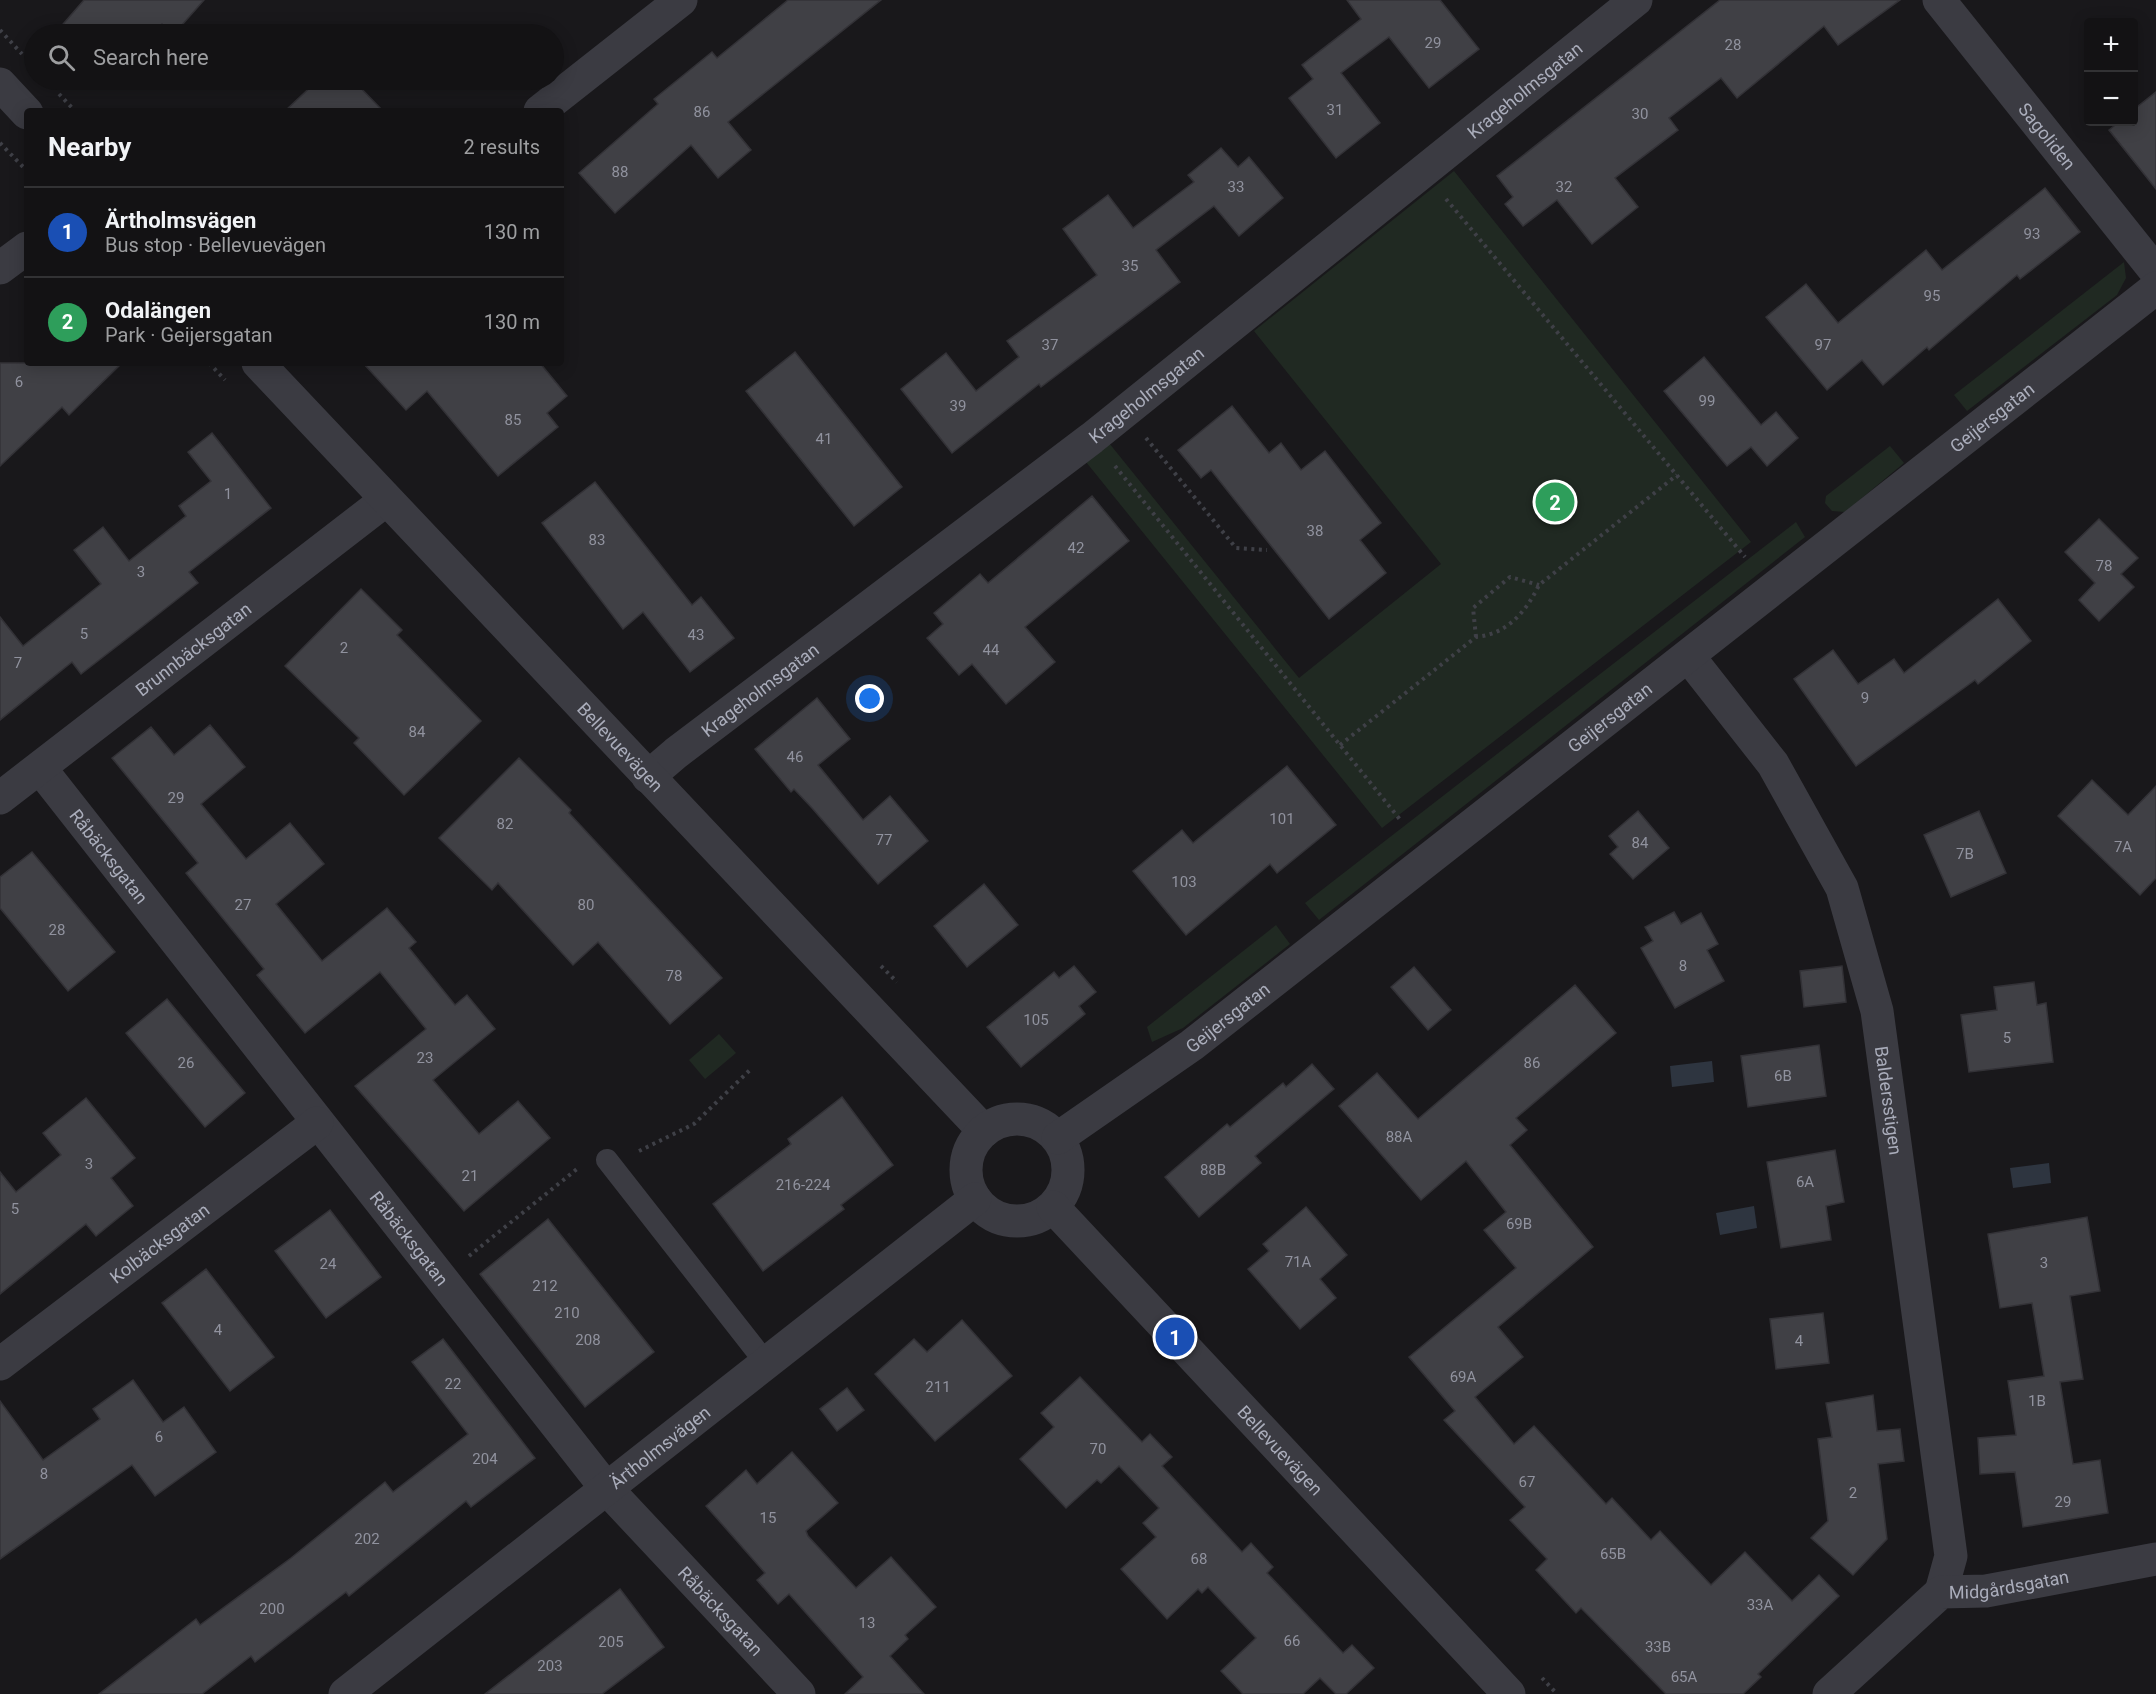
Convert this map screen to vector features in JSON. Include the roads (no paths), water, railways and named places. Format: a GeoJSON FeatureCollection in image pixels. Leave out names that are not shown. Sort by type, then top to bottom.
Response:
{"type":"FeatureCollection","features":[{"type":"Feature","properties":{"kind":"street"},"geometry":{"type":"LineString","coordinates":[[544,108],[681,0]]}},
{"type":"Feature","properties":{"kind":"street","name":"Krageholmsgatan"},"geometry":{"type":"LineString","coordinates":[[648,777],[1092,438],[1636,0]]}},
{"type":"Feature","properties":{"kind":"street","name":"Sagoliden"},"geometry":{"type":"LineString","coordinates":[[1939,0],[2156,272]]}},
{"type":"Feature","properties":{"kind":"street"},"geometry":{"type":"LineString","coordinates":[[0,84],[24,110]]}},
{"type":"Feature","properties":{"kind":"street"},"geometry":{"type":"LineString","coordinates":[[0,268],[24,250]]}},
{"type":"Feature","properties":{"kind":"street","name":"Geijersgatan"},"geometry":{"type":"LineString","coordinates":[[1058,1138],[1192,1045],[2156,288]]}},
{"type":"Feature","properties":{"kind":"street","name":"Bellevuevägen"},"geometry":{"type":"LineString","coordinates":[[261,366],[984,1131]]}},
{"type":"Feature","properties":{"kind":"street","name":"Brunnbäcksgatan"},"geometry":{"type":"LineString","coordinates":[[0,798],[386,500]]}},
{"type":"Feature","properties":{"kind":"street","name":"Baldersstigen"},"geometry":{"type":"LineString","coordinates":[[1689,657],[1773,764],[1842,888],[1877,1011],[1951,1556],[1941,1592]]}},
{"type":"Feature","properties":{"kind":"street","name":"Råbäcksgatan"},"geometry":{"type":"LineString","coordinates":[[40,768],[606,1488],[799,1694]]}},
{"type":"Feature","properties":{"kind":"street"},"geometry":{"type":"LineString","coordinates":[[1024,1119],[1042,1125],[1058,1138],[1066,1154],[1069,1172],[1065,1190],[1053,1207],[1029,1220],[1013,1221],[998,1218],[985,1210],[975,1199],[966,1169],[968,1154],[984,1131],[1005,1120],[1024,1119]]}},
{"type":"Feature","properties":{"kind":"street","name":"Kolbäcksgatan"},"geometry":{"type":"LineString","coordinates":[[0,1364],[317,1123]]}},
{"type":"Feature","properties":{"kind":"street","name":"Ärtholmsvägen"},"geometry":{"type":"LineString","coordinates":[[345,1694],[975,1199]]}},
{"type":"Feature","properties":{"kind":"street","name":"Bellevuevägen"},"geometry":{"type":"LineString","coordinates":[[1053,1207],[1509,1694]]}},
{"type":"Feature","properties":{"kind":"street","name":"Midgårdsgatan"},"geometry":{"type":"LineString","coordinates":[[1829,1694],[1941,1592],[1986,1592],[2156,1559]]}},
{"type":"Feature","properties":{"kind":"lane"},"geometry":{"type":"LineString","coordinates":[[607,1160],[766,1363]]}},
{"type":"Feature","properties":{"kind":"place","name":"Odalängen"},"geometry":{"type":"Point","coordinates":[1555,502]}},
{"type":"Feature","properties":{"kind":"place","name":"Ärtholmsvägen"},"geometry":{"type":"Point","coordinates":[1175,1337]}}]}
